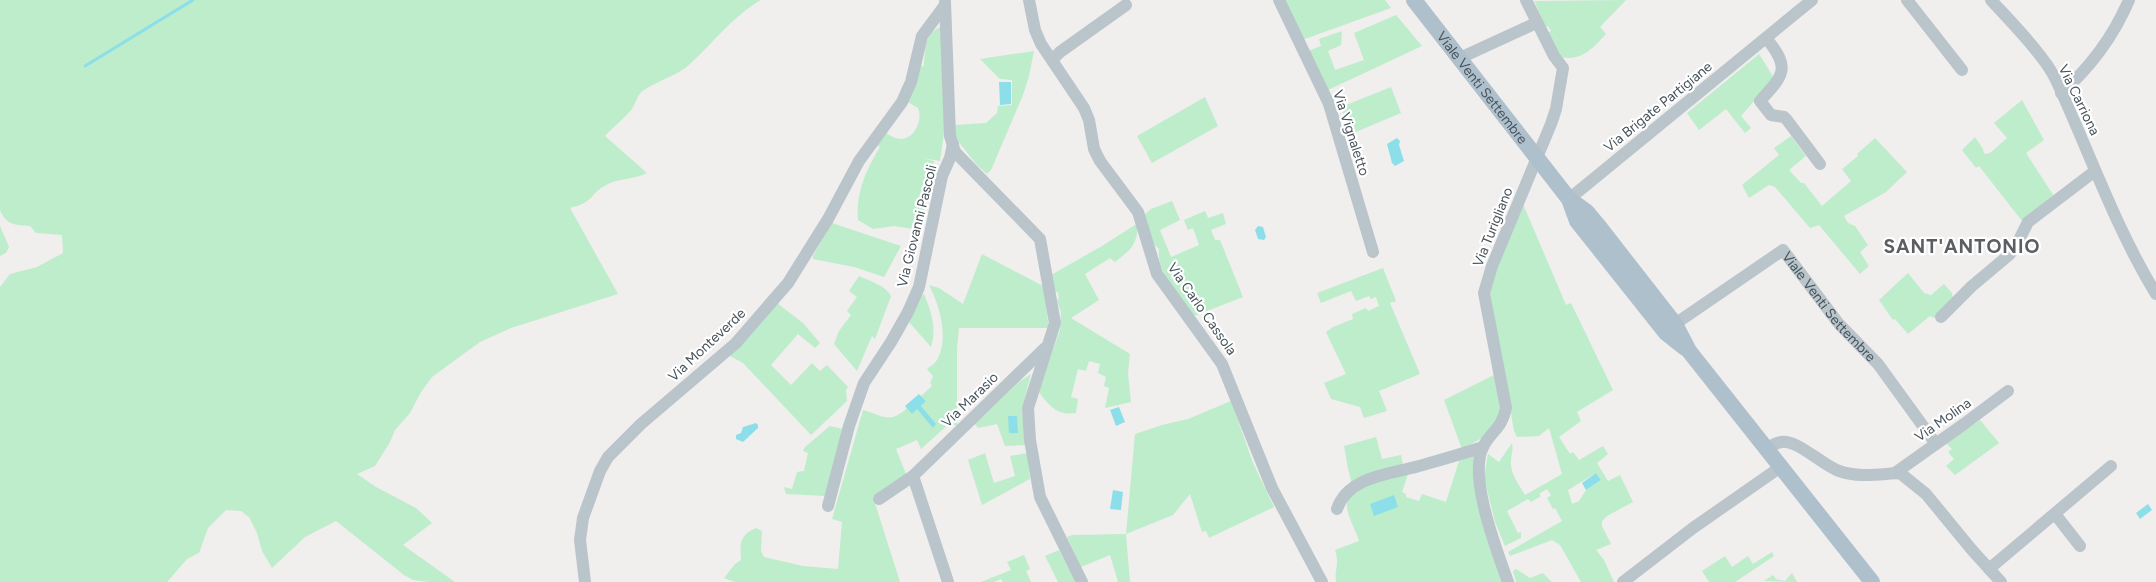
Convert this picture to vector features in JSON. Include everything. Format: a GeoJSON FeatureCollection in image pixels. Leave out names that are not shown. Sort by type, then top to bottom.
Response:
{"type":"FeatureCollection","features":[{"type":"Feature","properties":{"kind":"main road","name":"Viale Venti Settembre"},"geometry":{"type":"LineString","coordinates":[[1414,0],[1568,199],[1577,220],[1583,228],[1666,333],[1689,351]]}},
{"type":"Feature","properties":{"kind":"main road","name":"Viale Venti Settembre"},"geometry":{"type":"LineString","coordinates":[[1568,199],[1587,212],[1675,324],[1689,351],[1872,582]]}},
{"type":"Feature","properties":{"kind":"street","name":"Via Carlo Cassola"},"geometry":{"type":"LineString","coordinates":[[1029,0],[1035,30],[1052,60],[1084,108],[1089,120],[1094,149],[1100,161],[1138,212],[1157,274],[1222,364],[1272,488],[1322,582]]}},
{"type":"Feature","properties":{"kind":"street","name":"Via Vignaletto"},"geometry":{"type":"LineString","coordinates":[[1279,0],[1329,104],[1372,252]]}},
{"type":"Feature","properties":{"kind":"street","name":"Via Turigliano"},"geometry":{"type":"LineString","coordinates":[[1508,582],[1480,489],[1477,468],[1483,447],[1503,421],[1506,408],[1484,293],[1492,266],[1556,109],[1563,68],[1554,56],[1536,23],[1526,0]]}},
{"type":"Feature","properties":{"kind":"street","name":"Via Brigate Partigiane"},"geometry":{"type":"LineString","coordinates":[[1568,199],[1812,0]]}},
{"type":"Feature","properties":{"kind":"street"},"geometry":{"type":"LineString","coordinates":[[1907,0],[1962,70]]}},
{"type":"Feature","properties":{"kind":"street","name":"Via Carriona"},"geometry":{"type":"LineString","coordinates":[[1991,0],[2035,50],[2055,79],[2095,171],[2156,294]]}},
{"type":"Feature","properties":{"kind":"street"},"geometry":{"type":"LineString","coordinates":[[2061,94],[2096,58],[2110,39],[2129,0]]}},
{"type":"Feature","properties":{"kind":"street","name":"Via Giovanni Pascoli"},"geometry":{"type":"LineString","coordinates":[[945,3],[950,136],[955,152],[1040,239],[1055,323],[1028,408],[1030,440],[1040,497],[1082,582]]}},
{"type":"Feature","properties":{"kind":"street","name":"Via Monteverde"},"geometry":{"type":"LineString","coordinates":[[585,582],[580,540],[583,518],[600,471],[608,457],[641,424],[742,337],[788,284],[828,219],[858,161],[902,102],[911,82],[922,36],[945,3]]}},
{"type":"Feature","properties":{"kind":"street"},"geometry":{"type":"LineString","coordinates":[[1052,60],[1060,52],[1126,5]]}},
{"type":"Feature","properties":{"kind":"street"},"geometry":{"type":"LineString","coordinates":[[1460,58],[1536,23]]}},
{"type":"Feature","properties":{"kind":"street"},"geometry":{"type":"LineString","coordinates":[[1766,38],[1782,62],[1782,72],[1779,80],[1760,101],[1771,115],[1784,117],[1787,120],[1820,164]]}},
{"type":"Feature","properties":{"kind":"street","name":"Via Giovanni Pascoli"},"geometry":{"type":"LineString","coordinates":[[828,506],[864,383],[908,312],[919,287],[942,176],[950,158],[953,144]]}},
{"type":"Feature","properties":{"kind":"street"},"geometry":{"type":"LineString","coordinates":[[1941,317],[1972,286],[2009,255],[2016,246],[2028,222],[2095,171]]}},
{"type":"Feature","properties":{"kind":"street","name":"Viale Venti Settembre"},"geometry":{"type":"LineString","coordinates":[[1675,324],[1783,250],[1839,324],[1878,364],[1936,444]]}},
{"type":"Feature","properties":{"kind":"street","name":"Via Marasio"},"geometry":{"type":"LineString","coordinates":[[879,499],[914,476],[1049,345]]}},
{"type":"Feature","properties":{"kind":"street","name":"Via Molina"},"geometry":{"type":"LineString","coordinates":[[1895,473],[2008,391]]}},
{"type":"Feature","properties":{"kind":"street"},"geometry":{"type":"LineString","coordinates":[[1767,448],[1780,442],[1787,442],[1800,447],[1817,460],[1838,471],[1862,476],[1900,473],[1926,494],[2001,582]]}},
{"type":"Feature","properties":{"kind":"street"},"geometry":{"type":"LineString","coordinates":[[1337,509],[1340,501],[1347,493],[1361,483],[1381,475],[1417,467],[1483,447]]}},
{"type":"Feature","properties":{"kind":"street"},"geometry":{"type":"LineString","coordinates":[[1623,582],[1693,528],[1782,466]]}},
{"type":"Feature","properties":{"kind":"street"},"geometry":{"type":"LineString","coordinates":[[1990,569],[2111,466]]}},
{"type":"Feature","properties":{"kind":"street"},"geometry":{"type":"LineString","coordinates":[[914,476],[948,582]]}},
{"type":"Feature","properties":{"kind":"street"},"geometry":{"type":"LineString","coordinates":[[2055,514],[2080,546]]}},
{"type":"Feature","properties":{"kind":"green space"},"geometry":{"type":"Polygon","coordinates":[[[0,0],[761,0],[733,21],[685,68],[642,91],[632,109],[605,136],[647,173],[611,183],[601,188],[584,203],[570,208],[618,294],[511,328],[480,342],[432,377],[421,392],[410,413],[395,430],[375,466],[357,474],[376,487],[416,508],[432,523],[403,545],[455,582],[413,580],[404,575],[336,521],[305,537],[272,568],[262,551],[257,533],[249,517],[241,511],[226,510],[208,528],[199,553],[187,559],[167,582],[0,582],[0,287],[10,274],[37,267],[63,253],[62,235],[36,233],[30,226],[8,221],[0,210],[0,0]]]}},
{"type":"Feature","properties":{"kind":"green space"},"geometry":{"type":"Polygon","coordinates":[[[1282,0],[1385,0],[1391,8],[1302,40],[1282,0]]]}},
{"type":"Feature","properties":{"kind":"green space"},"geometry":{"type":"Polygon","coordinates":[[[1626,0],[1600,27],[1606,34],[1596,44],[1580,56],[1567,58],[1560,57],[1546,34],[1551,31],[1548,26],[1545,27],[1534,1],[1626,0]]]}},
{"type":"Feature","properties":{"kind":"green space"},"geometry":{"type":"Polygon","coordinates":[[[1396,15],[1422,46],[1328,90],[1308,51],[1321,46],[1319,39],[1342,31],[1341,45],[1328,51],[1335,70],[1364,60],[1354,33],[1396,15]]]}},
{"type":"Feature","properties":{"kind":"green space"},"geometry":{"type":"Polygon","coordinates":[[[941,27],[945,126],[940,161],[922,158],[934,161],[920,230],[894,226],[873,229],[858,220],[860,191],[863,182],[870,164],[880,147],[876,145],[886,133],[901,139],[910,136],[917,128],[919,123],[918,108],[908,102],[919,67],[924,66],[928,38],[931,33],[941,27]]]}},
{"type":"Feature","properties":{"kind":"green space"},"geometry":{"type":"Polygon","coordinates":[[[1034,51],[1023,95],[991,170],[987,174],[976,164],[955,137],[954,125],[986,123],[997,113],[998,106],[1012,105],[1012,80],[1000,79],[980,59],[1034,51]]]}},
{"type":"Feature","properties":{"kind":"green space"},"geometry":{"type":"Polygon","coordinates":[[[1759,54],[1774,78],[1741,116],[1751,128],[1745,133],[1726,109],[1699,130],[1687,113],[1759,54]]]}},
{"type":"Feature","properties":{"kind":"green space"},"geometry":{"type":"Polygon","coordinates":[[[1391,87],[1401,113],[1351,134],[1341,107],[1391,87]]]}},
{"type":"Feature","properties":{"kind":"green space"},"geometry":{"type":"Polygon","coordinates":[[[1205,97],[1218,126],[1152,163],[1137,136],[1205,97]]]}},
{"type":"Feature","properties":{"kind":"green space"},"geometry":{"type":"Polygon","coordinates":[[[2022,100],[2044,140],[2026,153],[2054,196],[2022,221],[1979,166],[1976,168],[1962,150],[1975,137],[1984,154],[1990,153],[2007,138],[1994,123],[2022,100]]]}},
{"type":"Feature","properties":{"kind":"green space"},"geometry":{"type":"Polygon","coordinates":[[[1791,136],[1806,156],[1789,170],[1801,183],[1804,183],[1822,206],[1851,181],[1842,169],[1875,138],[1907,172],[1886,192],[1844,216],[1848,223],[1855,226],[1868,245],[1860,252],[1869,266],[1860,274],[1819,225],[1810,228],[1775,187],[1769,185],[1749,198],[1742,185],[1779,155],[1774,148],[1791,136]]]}},
{"type":"Feature","properties":{"kind":"green space"},"geometry":{"type":"Polygon","coordinates":[[[1172,201],[1180,220],[1160,230],[1171,257],[1199,245],[1193,228],[1188,230],[1184,220],[1205,211],[1208,218],[1223,213],[1226,224],[1211,230],[1215,240],[1220,240],[1243,297],[1194,316],[1176,293],[1161,267],[1159,249],[1151,242],[1143,216],[1151,209],[1172,201]]]}},
{"type":"Feature","properties":{"kind":"green space"},"geometry":{"type":"Polygon","coordinates":[[[1523,204],[1566,305],[1571,303],[1613,390],[1577,412],[1581,421],[1559,437],[1570,454],[1573,452],[1579,460],[1603,446],[1608,454],[1597,463],[1608,481],[1620,475],[1633,502],[1607,516],[1602,521],[1602,526],[1611,544],[1596,550],[1604,560],[1614,582],[1581,582],[1560,545],[1552,540],[1510,556],[1508,552],[1562,521],[1547,498],[1551,495],[1547,489],[1539,494],[1541,496],[1531,502],[1528,499],[1507,511],[1518,533],[1521,532],[1521,538],[1505,546],[1495,522],[1484,477],[1488,454],[1499,462],[1512,443],[1512,472],[1525,495],[1562,474],[1549,428],[1539,436],[1517,437],[1514,431],[1489,286],[1523,204]],[[1596,473],[1568,490],[1572,504],[1579,501],[1586,490],[1601,480],[1596,473]]]}},
{"type":"Feature","properties":{"kind":"green space"},"geometry":{"type":"Polygon","coordinates":[[[832,223],[901,246],[884,277],[854,267],[813,259],[832,223]]]}},
{"type":"Feature","properties":{"kind":"green space"},"geometry":{"type":"Polygon","coordinates":[[[1138,223],[1135,242],[1126,254],[1115,262],[1110,258],[1085,274],[1099,300],[1071,318],[1130,354],[1128,373],[1131,402],[1105,408],[1109,388],[1104,386],[1106,377],[1098,373],[1100,364],[1089,361],[1086,371],[1078,369],[1071,397],[1078,399],[1076,413],[1058,411],[1038,391],[1060,330],[1061,312],[1057,301],[1059,298],[1058,293],[1054,290],[1051,275],[1138,223]]]}},
{"type":"Feature","properties":{"kind":"green space"},"geometry":{"type":"Polygon","coordinates":[[[0,226],[9,247],[6,253],[0,256],[0,226]]]}},
{"type":"Feature","properties":{"kind":"green space"},"geometry":{"type":"Polygon","coordinates":[[[982,254],[1043,286],[1049,328],[959,328],[957,348],[957,426],[950,423],[921,449],[917,440],[896,449],[906,474],[873,497],[900,582],[735,582],[724,578],[735,564],[741,560],[741,545],[744,537],[756,528],[762,531],[761,551],[764,557],[803,566],[838,569],[842,522],[832,519],[863,410],[891,417],[896,416],[907,408],[912,413],[917,409],[933,427],[921,406],[926,401],[921,396],[932,386],[930,383],[933,376],[927,369],[938,358],[943,340],[943,331],[936,301],[929,285],[939,288],[963,304],[982,254]]]}},
{"type":"Feature","properties":{"kind":"green space"},"geometry":{"type":"Polygon","coordinates":[[[1383,268],[1396,301],[1390,303],[1420,374],[1379,391],[1387,411],[1364,418],[1360,407],[1331,399],[1324,383],[1346,374],[1326,332],[1353,319],[1352,314],[1366,308],[1368,311],[1379,306],[1376,297],[1371,299],[1369,296],[1356,301],[1351,291],[1321,303],[1317,293],[1383,268]]]}},
{"type":"Feature","properties":{"kind":"green space"},"geometry":{"type":"Polygon","coordinates":[[[1908,273],[1924,293],[1931,295],[1944,284],[1952,293],[1953,300],[1934,318],[1930,316],[1908,334],[1895,319],[1893,320],[1879,300],[1908,273]]]}},
{"type":"Feature","properties":{"kind":"green space"},"geometry":{"type":"Polygon","coordinates":[[[859,276],[882,287],[891,296],[875,339],[872,336],[857,371],[834,344],[839,331],[851,315],[847,311],[857,297],[849,291],[859,276]]]}},
{"type":"Feature","properties":{"kind":"green space"},"geometry":{"type":"Polygon","coordinates":[[[924,294],[931,313],[933,326],[931,347],[909,322],[920,297],[924,294]]]}},
{"type":"Feature","properties":{"kind":"green space"},"geometry":{"type":"Polygon","coordinates":[[[777,303],[803,323],[820,343],[815,348],[798,334],[771,365],[791,385],[812,363],[820,371],[827,365],[848,387],[846,390],[847,401],[811,435],[743,363],[728,355],[777,303]]]}},
{"type":"Feature","properties":{"kind":"green space"},"geometry":{"type":"Polygon","coordinates":[[[1031,374],[1022,409],[1026,445],[1005,446],[997,424],[978,428],[975,424],[1019,382],[1031,374]]]}},
{"type":"Feature","properties":{"kind":"green space"},"geometry":{"type":"Polygon","coordinates":[[[1494,375],[1499,390],[1500,414],[1482,438],[1462,449],[1444,400],[1494,375]]]}},
{"type":"Feature","properties":{"kind":"green space"},"geometry":{"type":"Polygon","coordinates":[[[1231,401],[1253,463],[1274,507],[1209,538],[1206,531],[1202,532],[1190,494],[1173,515],[1126,534],[1135,434],[1188,419],[1231,401]]]}},
{"type":"Feature","properties":{"kind":"green space"},"geometry":{"type":"Polygon","coordinates":[[[1980,420],[1999,443],[1955,475],[1946,466],[1954,459],[1948,452],[1952,449],[1946,443],[1980,420]]]}},
{"type":"Feature","properties":{"kind":"green space"},"geometry":{"type":"Polygon","coordinates":[[[830,426],[843,429],[825,496],[786,494],[784,487],[792,489],[797,472],[804,471],[808,453],[803,451],[805,447],[830,426]]]}},
{"type":"Feature","properties":{"kind":"green space"},"geometry":{"type":"Polygon","coordinates":[[[1376,437],[1382,459],[1401,455],[1403,465],[1352,484],[1344,446],[1376,437]]]}},
{"type":"Feature","properties":{"kind":"green space"},"geometry":{"type":"Polygon","coordinates":[[[985,453],[994,483],[1015,476],[1010,456],[1027,453],[1030,479],[982,505],[968,460],[985,453]]]}},
{"type":"Feature","properties":{"kind":"green space"},"geometry":{"type":"Polygon","coordinates":[[[1476,453],[1503,582],[1336,582],[1337,560],[1335,550],[1359,541],[1347,507],[1348,500],[1353,493],[1371,483],[1409,471],[1402,492],[1406,494],[1406,497],[1419,501],[1422,494],[1446,502],[1460,458],[1476,453]]]}},
{"type":"Feature","properties":{"kind":"green space"},"geometry":{"type":"Polygon","coordinates":[[[1126,534],[1130,582],[1118,582],[1110,555],[1081,567],[1067,537],[1072,535],[1126,534]]]}},
{"type":"Feature","properties":{"kind":"green space"},"geometry":{"type":"Polygon","coordinates":[[[1059,550],[1076,582],[1058,582],[1045,556],[1059,550]]]}},
{"type":"Feature","properties":{"kind":"green space"},"geometry":{"type":"Polygon","coordinates":[[[1772,552],[1774,556],[1735,582],[1709,582],[1702,571],[1725,556],[1732,567],[1748,556],[1753,564],[1772,552]]]}},
{"type":"Feature","properties":{"kind":"green space"},"geometry":{"type":"Polygon","coordinates":[[[1024,555],[1030,569],[1026,571],[1031,582],[1003,582],[1001,579],[994,582],[981,582],[1011,570],[1007,562],[1024,555]]]}},
{"type":"Feature","properties":{"kind":"green space"},"geometry":{"type":"Polygon","coordinates":[[[1516,569],[1530,578],[1543,573],[1552,582],[1516,582],[1513,571],[1516,569]]]}},
{"type":"Feature","properties":{"kind":"green space"},"geometry":{"type":"Polygon","coordinates":[[[1792,573],[1797,582],[1764,581],[1773,575],[1776,579],[1785,581],[1792,573]]]}},
{"type":"Feature","properties":{"kind":"water"},"geometry":{"type":"Polygon","coordinates":[[[999,82],[1011,82],[1011,104],[1000,105],[999,82]]]}},
{"type":"Feature","properties":{"kind":"water"},"geometry":{"type":"Polygon","coordinates":[[[1397,138],[1400,141],[1399,145],[1404,161],[1395,166],[1392,163],[1387,144],[1397,138]]]}},
{"type":"Feature","properties":{"kind":"water"},"geometry":{"type":"Polygon","coordinates":[[[1258,226],[1263,227],[1266,237],[1264,240],[1258,239],[1255,230],[1258,226]]]}},
{"type":"Feature","properties":{"kind":"water"},"geometry":{"type":"Polygon","coordinates":[[[919,394],[926,401],[921,406],[936,424],[933,428],[917,409],[912,414],[905,406],[919,394]]]}},
{"type":"Feature","properties":{"kind":"water"},"geometry":{"type":"Polygon","coordinates":[[[1119,407],[1125,422],[1116,426],[1110,410],[1119,407]]]}},
{"type":"Feature","properties":{"kind":"water"},"geometry":{"type":"Polygon","coordinates":[[[1008,416],[1017,416],[1018,433],[1009,433],[1008,416]]]}},
{"type":"Feature","properties":{"kind":"water"},"geometry":{"type":"Polygon","coordinates":[[[756,423],[758,428],[743,442],[736,439],[736,435],[741,433],[743,427],[756,423]]]}},
{"type":"Feature","properties":{"kind":"water"},"geometry":{"type":"Polygon","coordinates":[[[1596,473],[1601,480],[1586,490],[1582,483],[1596,473]]]}},
{"type":"Feature","properties":{"kind":"water"},"geometry":{"type":"Polygon","coordinates":[[[1113,490],[1123,492],[1121,510],[1110,509],[1113,490]]]}},
{"type":"Feature","properties":{"kind":"water"},"geometry":{"type":"Polygon","coordinates":[[[1394,495],[1398,507],[1374,516],[1370,504],[1394,495]]]}},
{"type":"Feature","properties":{"kind":"water"},"geometry":{"type":"Polygon","coordinates":[[[2148,504],[2152,510],[2140,519],[2136,513],[2148,504]]]}},
{"type":"Feature","properties":{"kind":"waterway"},"geometry":{"type":"LineString","coordinates":[[85,66],[193,0]]}},
{"type":"Feature","properties":{"kind":"district","name":"SANT'ANTONIO"},"geometry":{"type":"Point","coordinates":[1962,246]}}]}
